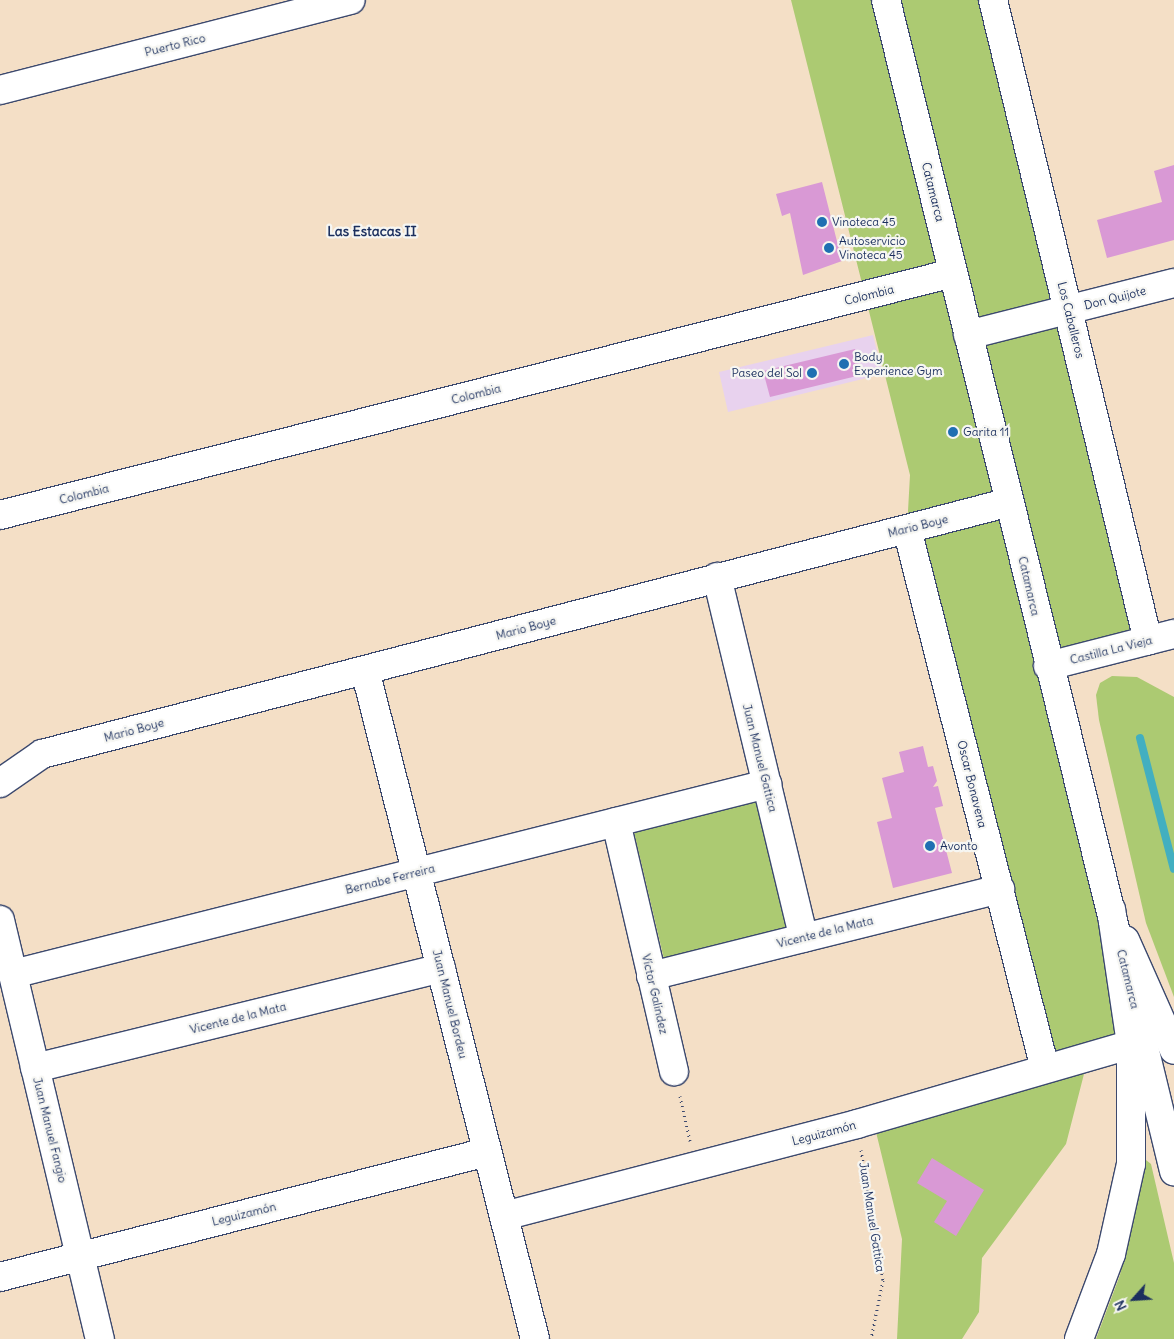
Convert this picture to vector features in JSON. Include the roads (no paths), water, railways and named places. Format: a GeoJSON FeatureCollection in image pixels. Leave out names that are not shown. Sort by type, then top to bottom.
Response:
{"type":"FeatureCollection","features":[{"type":"Feature","properties":{"kind":"main road","name":"Puerto Rico"},"geometry":{"type":"LineString","coordinates":[[0,90],[351,0]]}},
{"type":"Feature","properties":{"kind":"main road","name":"Catamarca"},"geometry":{"type":"LineString","coordinates":[[886,0],[1010,502],[1048,666],[1111,909]]}},
{"type":"Feature","properties":{"kind":"main road","name":"Los Caballeros"},"geometry":{"type":"LineString","coordinates":[[993,0],[1148,641]]}},
{"type":"Feature","properties":{"kind":"main road","name":"Colombia"},"geometry":{"type":"LineString","coordinates":[[0,515],[953,273]]}},
{"type":"Feature","properties":{"kind":"main road","name":"Don Quijote"},"geometry":{"type":"LineString","coordinates":[[968,335],[1174,283]]}},
{"type":"Feature","properties":{"kind":"main road","name":"Mario Boye"},"geometry":{"type":"LineString","coordinates":[[0,783],[42,754],[1010,502]]}},
{"type":"Feature","properties":{"kind":"main road","name":"Oscar Bonavena"},"geometry":{"type":"LineString","coordinates":[[906,529],[1045,1069]]}},
{"type":"Feature","properties":{"kind":"main road","name":"Juan Manuel Gattica"},"geometry":{"type":"LineString","coordinates":[[717,577],[804,938]]}},
{"type":"Feature","properties":{"kind":"main road","name":"Castilla La Vieja"},"geometry":{"type":"LineString","coordinates":[[1048,666],[1174,634]]}},
{"type":"Feature","properties":{"kind":"main road","name":"Juan Manuel Bordeu"},"geometry":{"type":"LineString","coordinates":[[365,670],[535,1339]]}},
{"type":"Feature","properties":{"kind":"main road","name":"Bernabe Ferreira"},"geometry":{"type":"LineString","coordinates":[[13,974],[767,784]]}},
{"type":"Feature","properties":{"kind":"main road","name":"Víctor Galíndez"},"geometry":{"type":"LineString","coordinates":[[616,822],[674,1071]]}},
{"type":"Feature","properties":{"kind":"main road","name":"Vicente de la Mata"},"geometry":{"type":"LineString","coordinates":[[651,976],[1000,889]]}},
{"type":"Feature","properties":{"kind":"main road"},"geometry":{"type":"LineString","coordinates":[[1111,909],[1137,1042],[1174,1171]]}},
{"type":"Feature","properties":{"kind":"main road"},"geometry":{"type":"LineString","coordinates":[[1111,909],[1174,1050]]}},
{"type":"Feature","properties":{"kind":"main road","name":"Juan Manuel Fangio"},"geometry":{"type":"LineString","coordinates":[[0,920],[100,1339]]}},
{"type":"Feature","properties":{"kind":"main road","name":"Vicente de la Mata"},"geometry":{"type":"LineString","coordinates":[[35,1068],[441,968]]}},
{"type":"Feature","properties":{"kind":"main road"},"geometry":{"type":"LineString","coordinates":[[1079,1339],[1111,1254],[1131,1164],[1137,1042]]}},
{"type":"Feature","properties":{"kind":"main road","name":"Leguizamón"},"geometry":{"type":"LineString","coordinates":[[504,1216],[857,1124],[1137,1042]]}},
{"type":"Feature","properties":{"kind":"main road","name":"Leguizamón"},"geometry":{"type":"LineString","coordinates":[[0,1277],[487,1152]]}},
{"type":"Feature","properties":{"kind":"waterway"},"geometry":{"type":"LineString","coordinates":[[1140,738],[1174,869]]}},
{"type":"Feature","properties":{"kind":"place","name":"Vinoteca 45"},"geometry":{"type":"Point","coordinates":[822,222]}},
{"type":"Feature","properties":{"kind":"place","name":"Autoservicio Vinoteca 45"},"geometry":{"type":"Point","coordinates":[829,248]}},
{"type":"Feature","properties":{"kind":"place","name":"Body Experience Gym"},"geometry":{"type":"Point","coordinates":[844,364]}},
{"type":"Feature","properties":{"kind":"place","name":"Paseo del Sol"},"geometry":{"type":"Point","coordinates":[812,373]}},
{"type":"Feature","properties":{"kind":"place","name":"Garita 11"},"geometry":{"type":"Point","coordinates":[953,432]}},
{"type":"Feature","properties":{"kind":"place","name":"Avonto"},"geometry":{"type":"Point","coordinates":[930,846]}},
{"type":"Feature","properties":{"kind":"district","name":"Las Estacas II"},"geometry":{"type":"Point","coordinates":[372,231]}}]}
